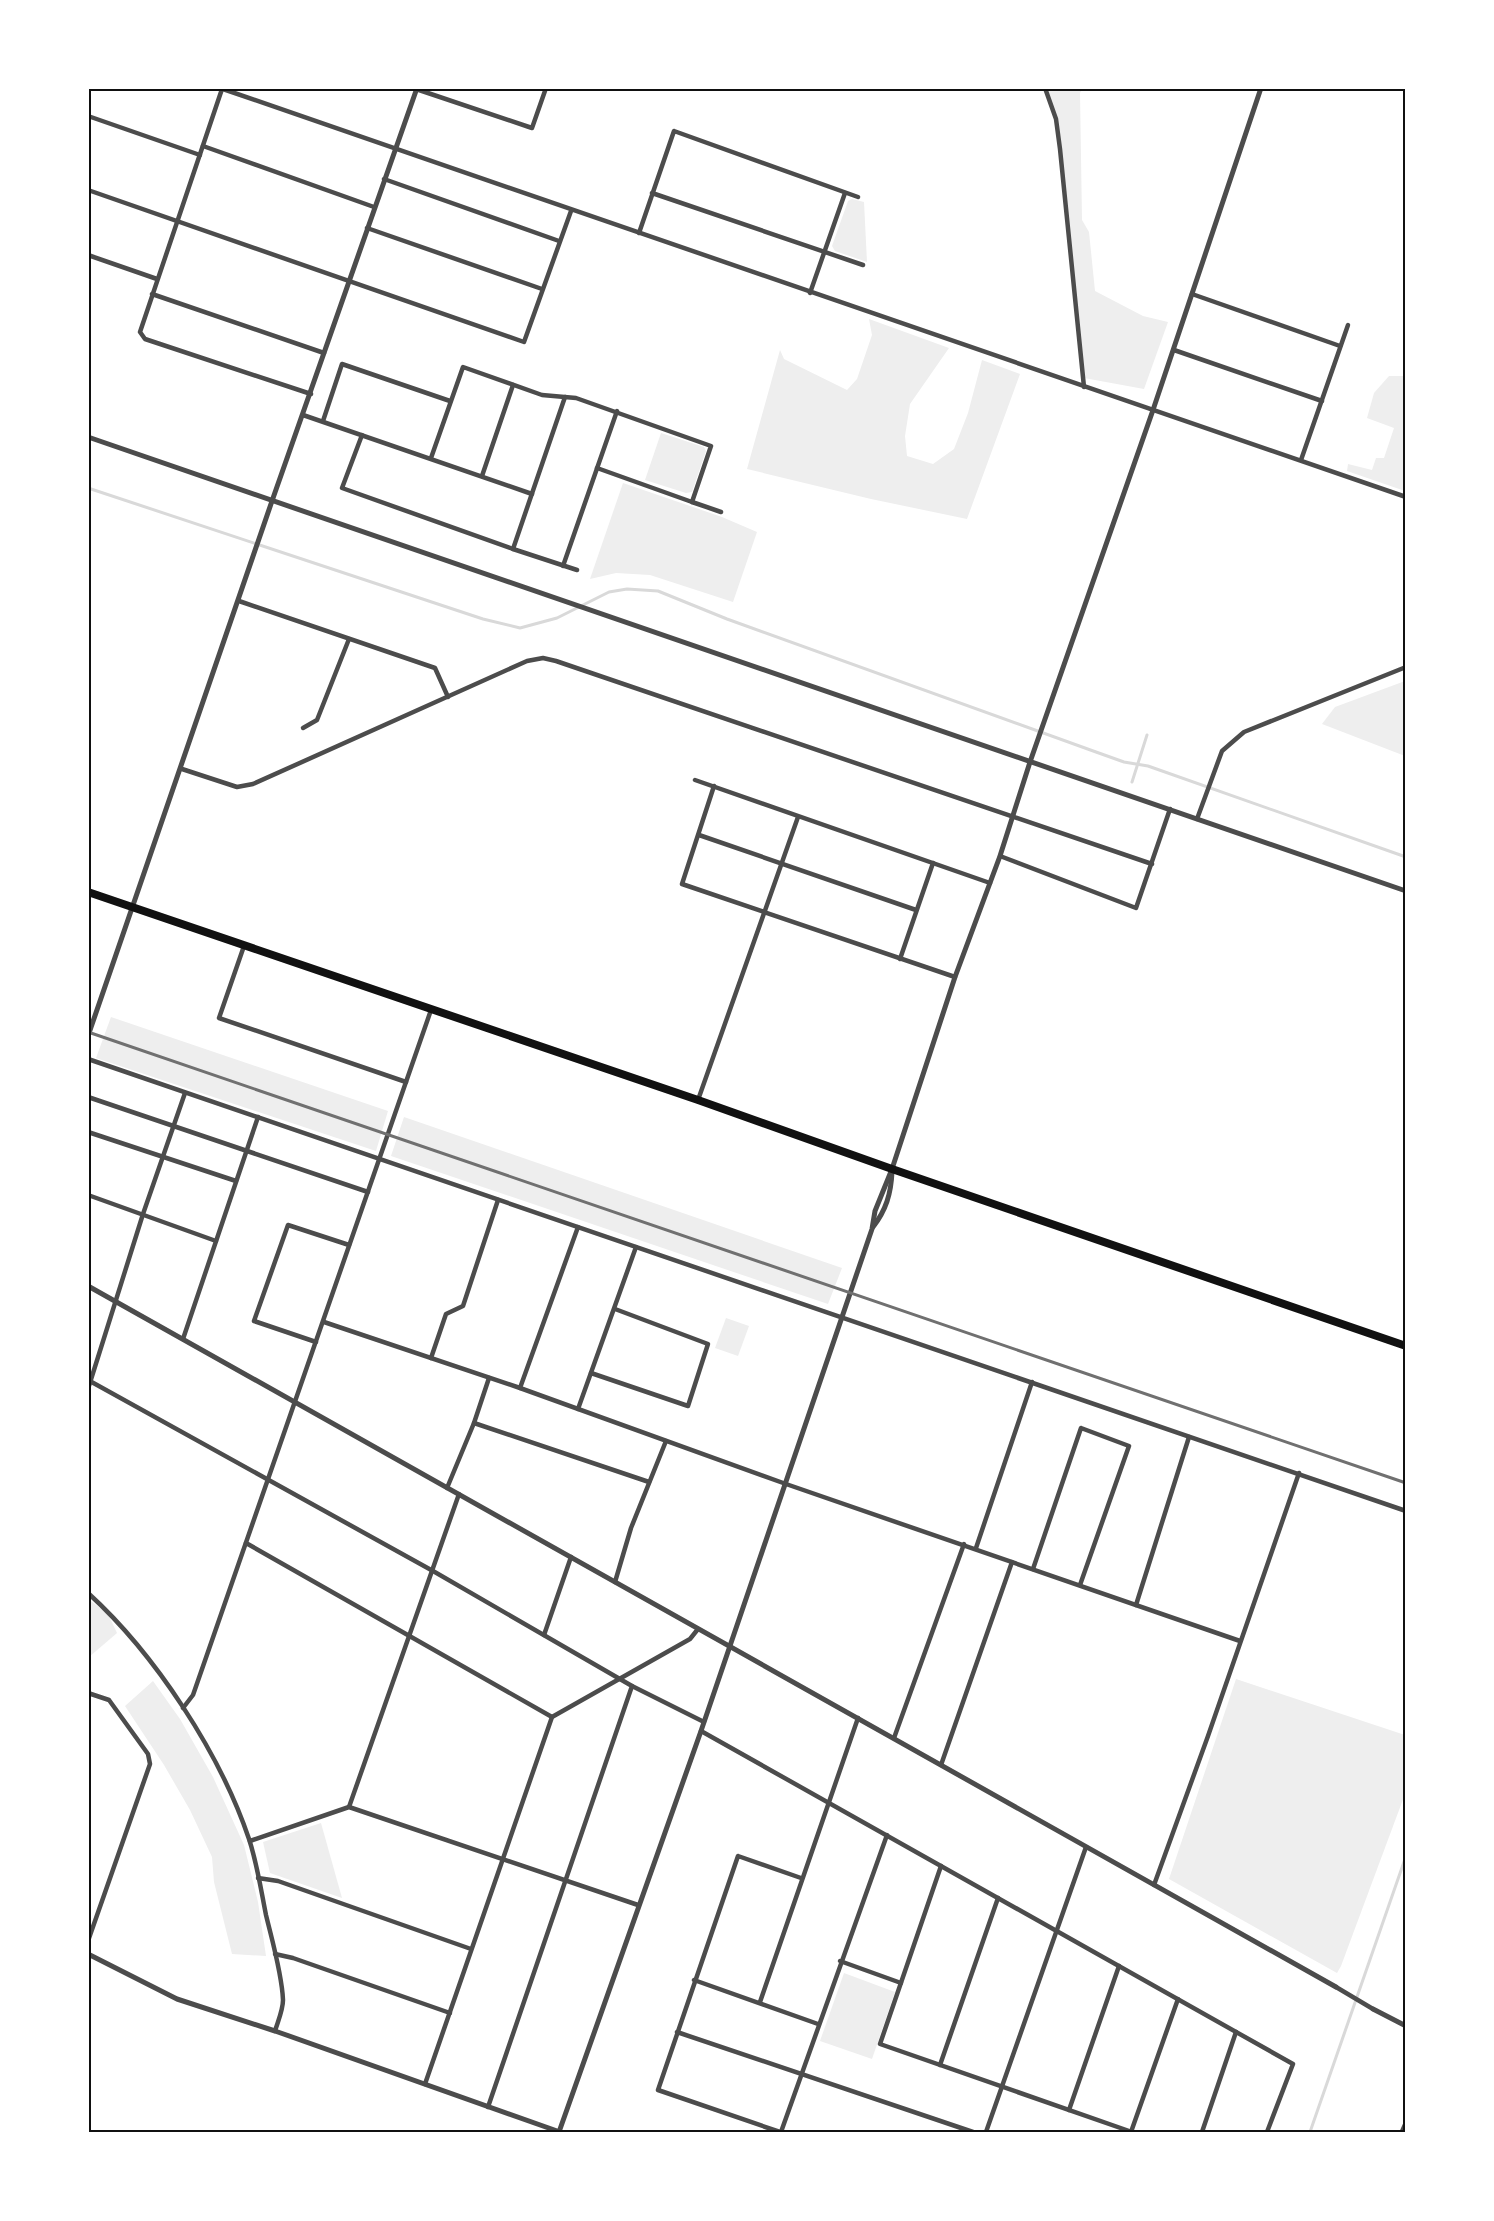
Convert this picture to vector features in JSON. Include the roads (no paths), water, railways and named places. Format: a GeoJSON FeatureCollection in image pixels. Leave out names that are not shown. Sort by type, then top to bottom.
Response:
{"type":"FeatureCollection","features":[{"type":"Feature","properties":{"kind":"highway"},"geometry":{"type":"LineString","coordinates":[[88,892],[430,1011],[698,1100],[1406,1346]]}},
{"type":"Feature","properties":{"kind":"street"},"geometry":{"type":"LineString","coordinates":[[88,1036],[416,89],[532,128],[546,88]]}},
{"type":"Feature","properties":{"kind":"street"},"geometry":{"type":"LineString","coordinates":[[1045,88],[1056,119],[1060,149],[1084,387]]}},
{"type":"Feature","properties":{"kind":"street"},"geometry":{"type":"LineString","coordinates":[[88,1954],[177,1999],[275,2031],[559,2132],[786,1484],[872,1229],[875,1211],[892,1169],[955,977],[1000,856],[1030,762],[1174,350],[1261,88]]}},
{"type":"Feature","properties":{"kind":"street"},"geometry":{"type":"LineString","coordinates":[[311,394],[145,339],[140,332],[221,89],[1406,497]]}},
{"type":"Feature","properties":{"kind":"street"},"geometry":{"type":"LineString","coordinates":[[88,116],[200,155]]}},
{"type":"Feature","properties":{"kind":"street"},"geometry":{"type":"LineString","coordinates":[[639,233],[674,131],[858,197]]}},
{"type":"Feature","properties":{"kind":"street"},"geometry":{"type":"LineString","coordinates":[[203,146],[374,207]]}},
{"type":"Feature","properties":{"kind":"street"},"geometry":{"type":"LineString","coordinates":[[384,179],[559,241]]}},
{"type":"Feature","properties":{"kind":"street"},"geometry":{"type":"LineString","coordinates":[[88,190],[524,342],[571,210]]}},
{"type":"Feature","properties":{"kind":"street"},"geometry":{"type":"LineString","coordinates":[[652,193],[863,265]]}},
{"type":"Feature","properties":{"kind":"street"},"geometry":{"type":"LineString","coordinates":[[810,292],[845,193]]}},
{"type":"Feature","properties":{"kind":"street"},"geometry":{"type":"LineString","coordinates":[[367,228],[542,289]]}},
{"type":"Feature","properties":{"kind":"street"},"geometry":{"type":"LineString","coordinates":[[88,255],[157,279]]}},
{"type":"Feature","properties":{"kind":"street"},"geometry":{"type":"LineString","coordinates":[[152,294],[324,353]]}},
{"type":"Feature","properties":{"kind":"street"},"geometry":{"type":"LineString","coordinates":[[1192,294],[1340,346]]}},
{"type":"Feature","properties":{"kind":"street"},"geometry":{"type":"LineString","coordinates":[[1301,460],[1348,325]]}},
{"type":"Feature","properties":{"kind":"street"},"geometry":{"type":"LineString","coordinates":[[1174,350],[1322,401]]}},
{"type":"Feature","properties":{"kind":"street"},"geometry":{"type":"LineString","coordinates":[[323,421],[342,364],[450,401]]}},
{"type":"Feature","properties":{"kind":"street"},"geometry":{"type":"LineString","coordinates":[[431,458],[463,367],[543,395],[576,398],[617,411],[711,446],[692,502]]}},
{"type":"Feature","properties":{"kind":"street"},"geometry":{"type":"LineString","coordinates":[[482,476],[513,385]]}},
{"type":"Feature","properties":{"kind":"street"},"geometry":{"type":"LineString","coordinates":[[513,549],[565,397]]}},
{"type":"Feature","properties":{"kind":"street"},"geometry":{"type":"LineString","coordinates":[[563,566],[617,411]]}},
{"type":"Feature","properties":{"kind":"street"},"geometry":{"type":"LineString","coordinates":[[303,415],[532,494]]}},
{"type":"Feature","properties":{"kind":"street"},"geometry":{"type":"LineString","coordinates":[[362,435],[342,488],[577,570]]}},
{"type":"Feature","properties":{"kind":"street"},"geometry":{"type":"LineString","coordinates":[[88,437],[1406,891]]}},
{"type":"Feature","properties":{"kind":"street"},"geometry":{"type":"LineString","coordinates":[[597,468],[721,512]]}},
{"type":"Feature","properties":{"kind":"street"},"geometry":{"type":"LineString","coordinates":[[239,601],[435,668],[448,697]]}},
{"type":"Feature","properties":{"kind":"street"},"geometry":{"type":"LineString","coordinates":[[303,728],[317,720],[349,639]]}},
{"type":"Feature","properties":{"kind":"street"},"geometry":{"type":"LineString","coordinates":[[182,769],[237,787],[253,784],[527,661],[543,658],[1152,864]]}},
{"type":"Feature","properties":{"kind":"street"},"geometry":{"type":"LineString","coordinates":[[1197,819],[1222,751],[1244,732],[1406,667]]}},
{"type":"Feature","properties":{"kind":"street"},"geometry":{"type":"LineString","coordinates":[[695,780],[990,883]]}},
{"type":"Feature","properties":{"kind":"street"},"geometry":{"type":"LineString","coordinates":[[714,786],[682,884],[955,977]]}},
{"type":"Feature","properties":{"kind":"street"},"geometry":{"type":"LineString","coordinates":[[1000,856],[1136,908],[1170,809]]}},
{"type":"Feature","properties":{"kind":"street"},"geometry":{"type":"LineString","coordinates":[[698,1100],[798,817]]}},
{"type":"Feature","properties":{"kind":"street"},"geometry":{"type":"LineString","coordinates":[[699,835],[916,910]]}},
{"type":"Feature","properties":{"kind":"street"},"geometry":{"type":"LineString","coordinates":[[900,959],[933,863]]}},
{"type":"Feature","properties":{"kind":"street"},"geometry":{"type":"LineString","coordinates":[[244,946],[219,1018],[406,1083]]}},
{"type":"Feature","properties":{"kind":"street"},"geometry":{"type":"LineString","coordinates":[[183,1708],[193,1695],[266,1480],[324,1323],[430,1011]]}},
{"type":"Feature","properties":{"kind":"street"},"geometry":{"type":"LineString","coordinates":[[88,1059],[1406,1511]]}},
{"type":"Feature","properties":{"kind":"street"},"geometry":{"type":"LineString","coordinates":[[88,1389],[143,1214],[185,1093]]}},
{"type":"Feature","properties":{"kind":"street"},"geometry":{"type":"LineString","coordinates":[[88,1097],[368,1192]]}},
{"type":"Feature","properties":{"kind":"street"},"geometry":{"type":"LineString","coordinates":[[183,1339],[258,1117]]}},
{"type":"Feature","properties":{"kind":"street"},"geometry":{"type":"LineString","coordinates":[[88,1132],[236,1181]]}},
{"type":"Feature","properties":{"kind":"street"},"geometry":{"type":"LineString","coordinates":[[88,1195],[216,1241]]}},
{"type":"Feature","properties":{"kind":"street"},"geometry":{"type":"LineString","coordinates":[[431,1358],[446,1314],[463,1306],[498,1200]]}},
{"type":"Feature","properties":{"kind":"street"},"geometry":{"type":"LineString","coordinates":[[316,1342],[254,1321],[288,1225],[349,1245]]}},
{"type":"Feature","properties":{"kind":"street"},"geometry":{"type":"LineString","coordinates":[[520,1388],[578,1227]]}},
{"type":"Feature","properties":{"kind":"street"},"geometry":{"type":"LineString","coordinates":[[578,1409],[636,1247]]}},
{"type":"Feature","properties":{"kind":"street"},"geometry":{"type":"LineString","coordinates":[[88,1286],[1406,2026]]}},
{"type":"Feature","properties":{"kind":"street"},"geometry":{"type":"LineString","coordinates":[[591,1373],[688,1406],[708,1344],[615,1309]]}},
{"type":"Feature","properties":{"kind":"street"},"geometry":{"type":"LineString","coordinates":[[324,1323],[520,1388],[786,1484],[1240,1641]]}},
{"type":"Feature","properties":{"kind":"street"},"geometry":{"type":"LineString","coordinates":[[447,1488],[489,1378]]}},
{"type":"Feature","properties":{"kind":"street"},"geometry":{"type":"LineString","coordinates":[[90,1381],[433,1571],[622,1678],[632,1686],[704,1722]]}},
{"type":"Feature","properties":{"kind":"street"},"geometry":{"type":"LineString","coordinates":[[976,1548],[1032,1382]]}},
{"type":"Feature","properties":{"kind":"street"},"geometry":{"type":"LineString","coordinates":[[474,1422],[649,1482]]}},
{"type":"Feature","properties":{"kind":"street"},"geometry":{"type":"LineString","coordinates":[[1033,1569],[1081,1428],[1129,1446],[1080,1585]]}},
{"type":"Feature","properties":{"kind":"street"},"geometry":{"type":"LineString","coordinates":[[1136,1605],[1189,1437]]}},
{"type":"Feature","properties":{"kind":"street"},"geometry":{"type":"LineString","coordinates":[[615,1582],[649,1482],[666,1441]]}},
{"type":"Feature","properties":{"kind":"street"},"geometry":{"type":"LineString","coordinates":[[1154,1885],[1299,1473]]}},
{"type":"Feature","properties":{"kind":"street"},"geometry":{"type":"LineString","coordinates":[[349,1807],[459,1494]]}},
{"type":"Feature","properties":{"kind":"street"},"geometry":{"type":"LineString","coordinates":[[246,1543],[552,1717]]}},
{"type":"Feature","properties":{"kind":"street"},"geometry":{"type":"LineString","coordinates":[[894,1738],[963,1544]]}},
{"type":"Feature","properties":{"kind":"street"},"geometry":{"type":"LineString","coordinates":[[544,1635],[571,1557]]}},
{"type":"Feature","properties":{"kind":"street"},"geometry":{"type":"LineString","coordinates":[[941,1765],[1012,1562]]}},
{"type":"Feature","properties":{"kind":"street"},"geometry":{"type":"LineString","coordinates":[[88,1593],[112,1615],[183,1708],[211,1753],[231,1792],[250,1841],[275,1954],[283,2001],[275,2031]]}},
{"type":"Feature","properties":{"kind":"street"},"geometry":{"type":"LineString","coordinates":[[425,2084],[552,1717],[690,1640],[698,1629]]}},
{"type":"Feature","properties":{"kind":"street"},"geometry":{"type":"LineString","coordinates":[[488,2107],[632,1686]]}},
{"type":"Feature","properties":{"kind":"street"},"geometry":{"type":"LineString","coordinates":[[88,1693],[109,1700],[148,1754],[150,1764],[88,1941]]}},
{"type":"Feature","properties":{"kind":"street"},"geometry":{"type":"LineString","coordinates":[[760,2002],[858,1718]]}},
{"type":"Feature","properties":{"kind":"street"},"geometry":{"type":"LineString","coordinates":[[701,1731],[1293,2064],[1267,2133]]}},
{"type":"Feature","properties":{"kind":"street"},"geometry":{"type":"LineString","coordinates":[[250,1841],[349,1807],[638,1905]]}},
{"type":"Feature","properties":{"kind":"street"},"geometry":{"type":"LineString","coordinates":[[801,1878],[738,1856],[658,2090],[781,2133],[840,1961],[887,1835]]}},
{"type":"Feature","properties":{"kind":"street"},"geometry":{"type":"LineString","coordinates":[[986,2133],[1086,1847]]}},
{"type":"Feature","properties":{"kind":"street"},"geometry":{"type":"LineString","coordinates":[[941,1866],[880,2044],[1131,2132],[1178,1999]]}},
{"type":"Feature","properties":{"kind":"street"},"geometry":{"type":"LineString","coordinates":[[258,1878],[278,1881],[471,1949]]}},
{"type":"Feature","properties":{"kind":"street"},"geometry":{"type":"LineString","coordinates":[[940,2064],[998,1898]]}},
{"type":"Feature","properties":{"kind":"street"},"geometry":{"type":"LineString","coordinates":[[275,1954],[293,1958],[450,2013]]}},
{"type":"Feature","properties":{"kind":"street"},"geometry":{"type":"LineString","coordinates":[[840,1961],[901,1983]]}},
{"type":"Feature","properties":{"kind":"street"},"geometry":{"type":"LineString","coordinates":[[1069,2110],[1119,1966]]}},
{"type":"Feature","properties":{"kind":"street"},"geometry":{"type":"LineString","coordinates":[[694,1980],[818,2024]]}},
{"type":"Feature","properties":{"kind":"street"},"geometry":{"type":"LineString","coordinates":[[677,2032],[973,2133]]}},
{"type":"Feature","properties":{"kind":"street"},"geometry":{"type":"LineString","coordinates":[[1202,2133],[1236,2032]]}},
{"type":"Feature","properties":{"kind":"street"},"geometry":{"type":"LineString","coordinates":[[1402,2133],[1406,2123]]}},
{"type":"Feature","properties":{"kind":"waterway"},"geometry":{"type":"LineString","coordinates":[[88,488],[483,619],[520,628],[557,618],[609,592],[627,589],[658,591],[727,619],[1124,762],[1148,766],[1406,857]]}},
{"type":"Feature","properties":{"kind":"waterway"},"geometry":{"type":"LineString","coordinates":[[1132,782],[1147,735]]}},
{"type":"Feature","properties":{"kind":"waterway"},"geometry":{"type":"LineString","coordinates":[[1310,2132],[1406,1856]]}},
{"type":"Feature","properties":{"kind":"railway"},"geometry":{"type":"LineString","coordinates":[[88,1032],[1406,1483]]}}]}
